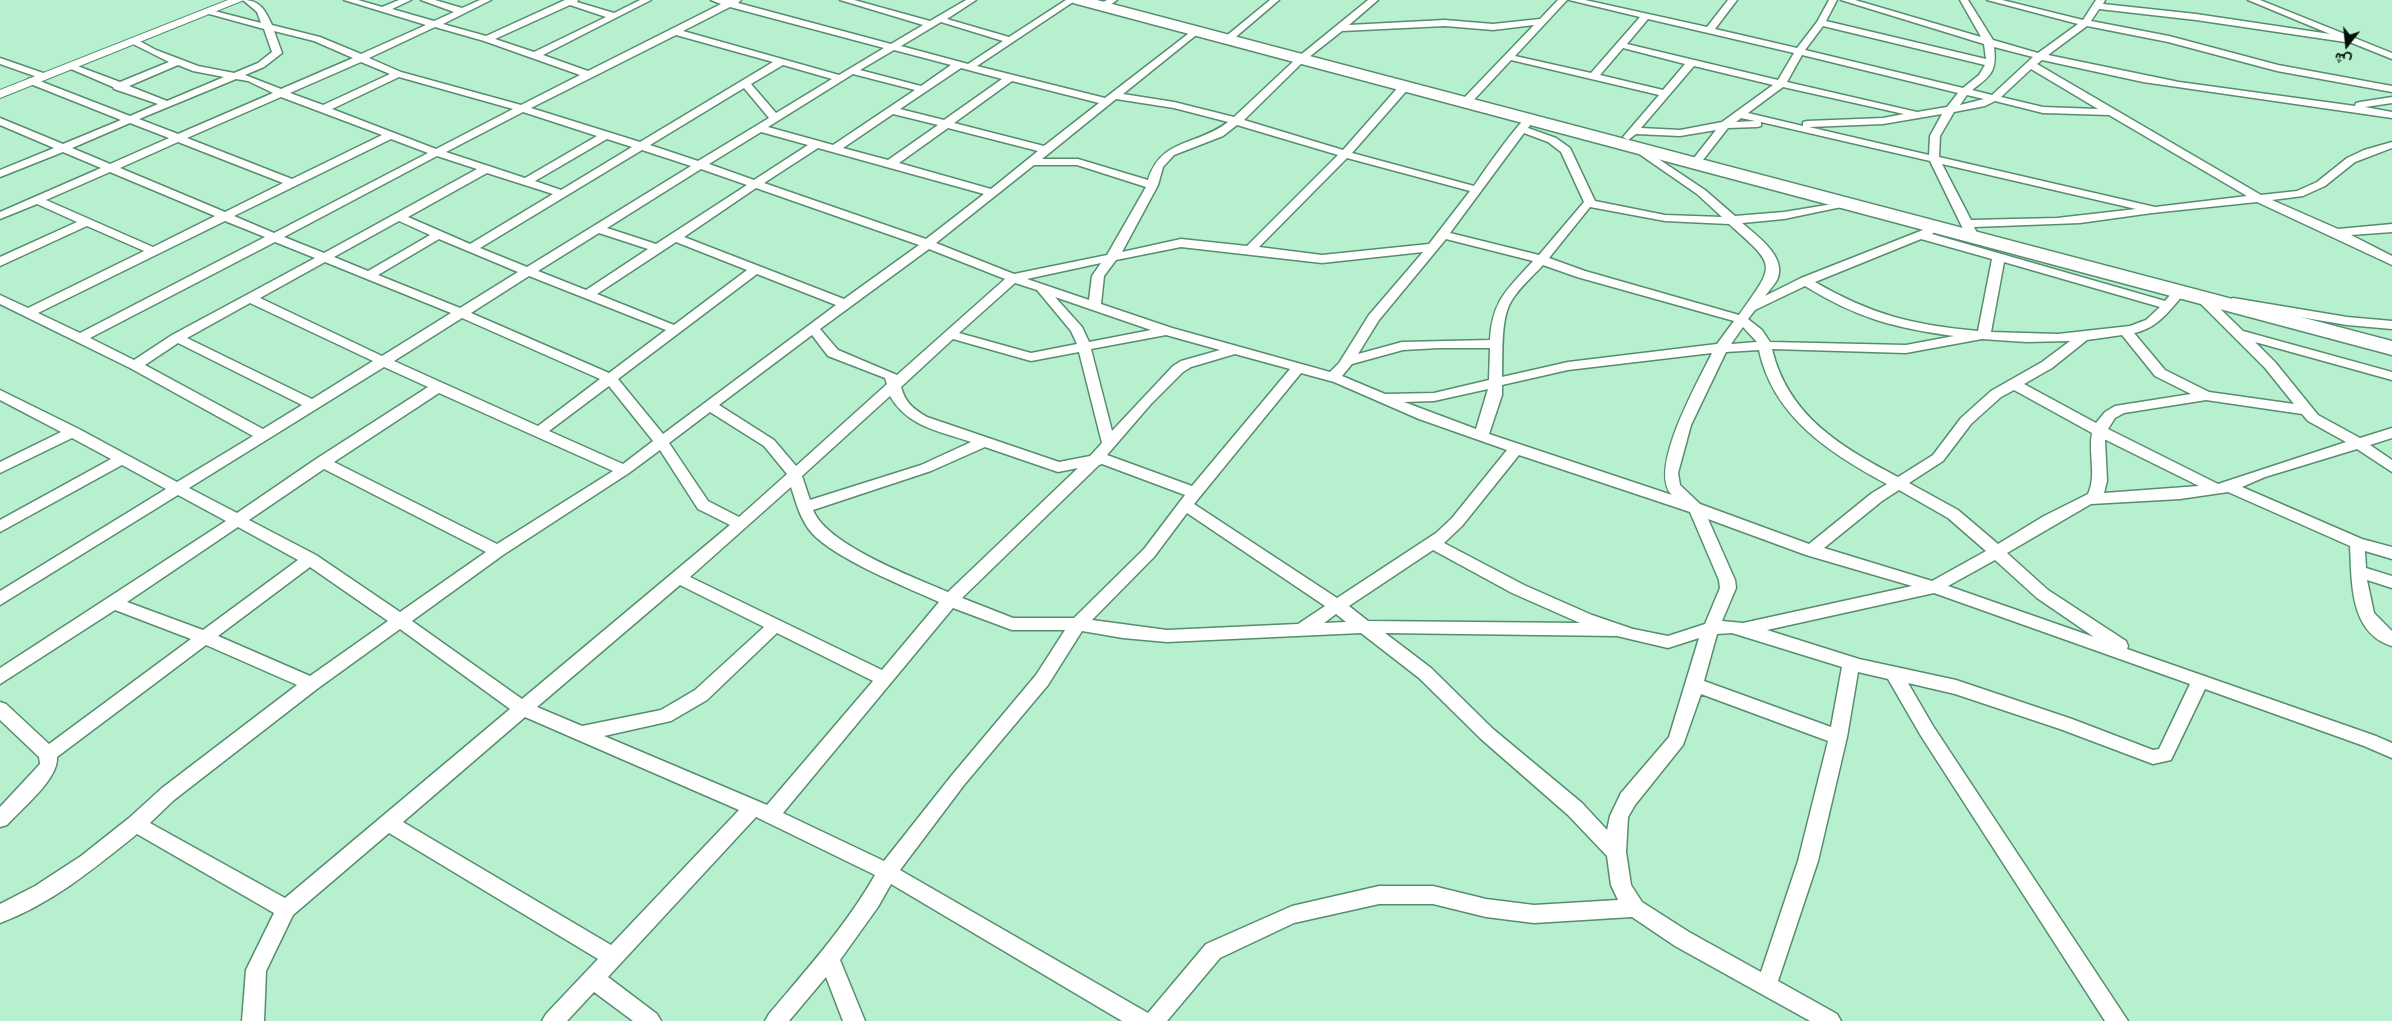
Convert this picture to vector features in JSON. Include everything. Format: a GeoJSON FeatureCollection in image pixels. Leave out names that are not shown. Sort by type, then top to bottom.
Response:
{"type":"FeatureCollection","features":[{"type":"Feature","properties":{"kind":"highway"},"geometry":{"type":"LineString","coordinates":[[1080,0],[1108,3],[1228,39],[1466,102],[1525,124],[1630,141],[1694,163],[1939,228],[1970,230],[2174,298],[2208,299],[2392,348]]}},
{"type":"Feature","properties":{"kind":"street"},"geometry":{"type":"LineString","coordinates":[[0,94],[238,0]]}},
{"type":"Feature","properties":{"kind":"street"},"geometry":{"type":"LineString","coordinates":[[0,174],[261,65],[277,53],[278,49],[260,11],[247,0]]}},
{"type":"Feature","properties":{"kind":"street"},"geometry":{"type":"LineString","coordinates":[[348,0],[488,39],[590,75]]}},
{"type":"Feature","properties":{"kind":"street"},"geometry":{"type":"LineString","coordinates":[[382,10],[407,0]]}},
{"type":"Feature","properties":{"kind":"street"},"geometry":{"type":"LineString","coordinates":[[425,0],[462,11]]}},
{"type":"Feature","properties":{"kind":"street"},"geometry":{"type":"LineString","coordinates":[[0,216],[113,168],[487,0]]}},
{"type":"Feature","properties":{"kind":"street"},"geometry":{"type":"LineString","coordinates":[[536,55],[647,0]]}},
{"type":"Feature","properties":{"kind":"street"},"geometry":{"type":"LineString","coordinates":[[715,0],[734,2],[1010,78],[1111,99],[1179,105],[1236,120],[1345,154],[1477,190]]}},
{"type":"Feature","properties":{"kind":"street"},"geometry":{"type":"LineString","coordinates":[[844,0],[1010,40]]}},
{"type":"Feature","properties":{"kind":"street"},"geometry":{"type":"LineString","coordinates":[[0,599],[846,74],[972,0]]}},
{"type":"Feature","properties":{"kind":"street"},"geometry":{"type":"LineString","coordinates":[[834,149],[923,88],[1010,40],[1072,0]]}},
{"type":"Feature","properties":{"kind":"street"},"geometry":{"type":"LineString","coordinates":[[1228,39],[1275,0]]}},
{"type":"Feature","properties":{"kind":"street"},"geometry":{"type":"LineString","coordinates":[[1094,306],[1098,276],[1111,258],[1152,185],[1158,166],[1170,153],[1219,134],[1301,58],[1374,0]]}},
{"type":"Feature","properties":{"kind":"street"},"geometry":{"type":"LineString","coordinates":[[1466,102],[1563,0]]}},
{"type":"Feature","properties":{"kind":"street"},"geometry":{"type":"LineString","coordinates":[[1573,0],[1647,15],[2057,112],[2112,112]]}},
{"type":"Feature","properties":{"kind":"street"},"geometry":{"type":"LineString","coordinates":[[1709,30],[1733,0]]}},
{"type":"Feature","properties":{"kind":"street"},"geometry":{"type":"LineString","coordinates":[[1694,163],[1725,125],[1781,84],[1799,52],[1821,22],[1832,0]]}},
{"type":"Feature","properties":{"kind":"street"},"geometry":{"type":"LineString","coordinates":[[1845,0],[2039,56],[2140,79],[2341,106],[2392,115]]}},
{"type":"Feature","properties":{"kind":"street"},"geometry":{"type":"LineString","coordinates":[[1964,0],[1990,42],[1991,63],[1983,77],[1965,91],[1943,119],[1935,136],[1934,159],[1970,230],[2112,217],[2155,210],[2260,199],[2310,190],[2351,160],[2368,152],[2392,145]]}},
{"type":"Feature","properties":{"kind":"street"},"geometry":{"type":"LineString","coordinates":[[1991,0],[2021,3],[2085,23],[2169,38],[2277,68],[2392,89]]}},
{"type":"Feature","properties":{"kind":"street"},"geometry":{"type":"LineString","coordinates":[[2252,0],[2359,41],[2392,56]]}},
{"type":"Feature","properties":{"kind":"street"},"geometry":{"type":"LineString","coordinates":[[488,39],[571,1],[614,16]]}},
{"type":"Feature","properties":{"kind":"street"},"geometry":{"type":"LineString","coordinates":[[81,338],[522,108],[734,2]]}},
{"type":"Feature","properties":{"kind":"street"},"geometry":{"type":"LineString","coordinates":[[1630,141],[1725,125],[1869,123],[1977,106],[1994,98],[2039,56],[2085,23],[2099,3],[2359,41]]}},
{"type":"Feature","properties":{"kind":"street"},"geometry":{"type":"LineString","coordinates":[[207,12],[325,42],[398,74],[522,108],[700,164],[928,244],[1013,278],[1167,331],[1333,377],[1409,410],[1516,449],[1696,509],[1811,551],[1934,588],[2370,741],[2392,751]]}},
{"type":"Feature","properties":{"kind":"street"},"geometry":{"type":"LineString","coordinates":[[1593,77],[1647,15]]}},
{"type":"Feature","properties":{"kind":"street"},"geometry":{"type":"LineString","coordinates":[[1337,28],[1444,23],[1493,27],[1543,21]]}},
{"type":"Feature","properties":{"kind":"street"},"geometry":{"type":"LineString","coordinates":[[1821,22],[1991,63]]}},
{"type":"Feature","properties":{"kind":"street"},"geometry":{"type":"LineString","coordinates":[[0,914],[42,892],[88,862],[136,824],[168,794],[311,684],[498,551],[624,470],[928,244],[1196,30]]}},
{"type":"Feature","properties":{"kind":"street"},"geometry":{"type":"LineString","coordinates":[[677,32],[782,61],[923,88]]}},
{"type":"Feature","properties":{"kind":"street"},"geometry":{"type":"LineString","coordinates":[[134,41],[177,62],[206,72],[239,75],[257,81],[281,93],[390,135],[564,194]]}},
{"type":"Feature","properties":{"kind":"street"},"geometry":{"type":"LineString","coordinates":[[1621,45],[1781,84],[1922,115]]}},
{"type":"Feature","properties":{"kind":"street"},"geometry":{"type":"LineString","coordinates":[[1509,57],[1665,93]]}},
{"type":"Feature","properties":{"kind":"street"},"geometry":{"type":"LineString","coordinates":[[0,61],[130,119],[292,183]]}},
{"type":"Feature","properties":{"kind":"street"},"geometry":{"type":"LineString","coordinates":[[471,249],[782,61]]}},
{"type":"Feature","properties":{"kind":"street"},"geometry":{"type":"LineString","coordinates":[[118,87],[177,62]]}},
{"type":"Feature","properties":{"kind":"street"},"geometry":{"type":"LineString","coordinates":[[1630,141],[1665,93],[1692,62]]}},
{"type":"Feature","properties":{"kind":"street"},"geometry":{"type":"LineString","coordinates":[[2031,65],[2260,199],[2392,261]]}},
{"type":"Feature","properties":{"kind":"street"},"geometry":{"type":"LineString","coordinates":[[69,66],[118,87],[167,104]]}},
{"type":"Feature","properties":{"kind":"street"},"geometry":{"type":"LineString","coordinates":[[323,109],[398,74]]}},
{"type":"Feature","properties":{"kind":"street"},"geometry":{"type":"LineString","coordinates":[[889,165],[1010,78]]}},
{"type":"Feature","properties":{"kind":"street"},"geometry":{"type":"LineString","coordinates":[[745,84],[775,118]]}},
{"type":"Feature","properties":{"kind":"street"},"geometry":{"type":"LineString","coordinates":[[1249,250],[1345,154],[1404,86]]}},
{"type":"Feature","properties":{"kind":"street"},"geometry":{"type":"LineString","coordinates":[[2341,106],[2392,100]]}},
{"type":"Feature","properties":{"kind":"street"},"geometry":{"type":"LineString","coordinates":[[891,110],[1047,150]]}},
{"type":"Feature","properties":{"kind":"street"},"geometry":{"type":"LineString","coordinates":[[1738,114],[2155,210]]}},
{"type":"Feature","properties":{"kind":"street"},"geometry":{"type":"LineString","coordinates":[[0,121],[274,238],[461,313],[610,379],[661,441],[703,505],[739,523]]}},
{"type":"Feature","properties":{"kind":"street"},"geometry":{"type":"LineString","coordinates":[[1333,377],[1347,360],[1378,313],[1443,235],[1525,124],[1566,150],[1590,203]]}},
{"type":"Feature","properties":{"kind":"street"},"geometry":{"type":"LineString","coordinates":[[759,128],[994,193]]}},
{"type":"Feature","properties":{"kind":"street"},"geometry":{"type":"LineString","coordinates":[[526,182],[606,134]]}},
{"type":"Feature","properties":{"kind":"street"},"geometry":{"type":"LineString","coordinates":[[28,313],[390,135]]}},
{"type":"Feature","properties":{"kind":"street"},"geometry":{"type":"LineString","coordinates":[[1630,141],[1685,180],[1732,220],[1762,247],[1774,270],[1771,279],[1721,348],[1684,425],[1670,473],[1672,487],[1696,509],[1728,588],[1711,628],[1677,740],[1628,799],[1622,810],[1617,825],[1616,852],[1624,892],[1636,908],[1682,939],[1830,1021]]}},
{"type":"Feature","properties":{"kind":"street"},"geometry":{"type":"LineString","coordinates":[[587,295],[816,144]]}},
{"type":"Feature","properties":{"kind":"street"},"geometry":{"type":"LineString","coordinates":[[1033,162],[1078,162],[1152,185]]}},
{"type":"Feature","properties":{"kind":"street"},"geometry":{"type":"LineString","coordinates":[[135,365],[177,338],[486,169]]}},
{"type":"Feature","properties":{"kind":"street"},"geometry":{"type":"LineString","coordinates":[[36,200],[153,251]]}},
{"type":"Feature","properties":{"kind":"street"},"geometry":{"type":"LineString","coordinates":[[1482,436],[1493,403],[1500,308],[1581,209],[1590,203],[1676,219],[1732,220],[1789,216],[1847,203]]}},
{"type":"Feature","properties":{"kind":"street"},"geometry":{"type":"LineString","coordinates":[[399,217],[471,249],[676,330]]}},
{"type":"Feature","properties":{"kind":"street"},"geometry":{"type":"LineString","coordinates":[[0,262],[87,222]]}},
{"type":"Feature","properties":{"kind":"street"},"geometry":{"type":"LineString","coordinates":[[1744,314],[1805,281],[1939,228]]}},
{"type":"Feature","properties":{"kind":"street"},"geometry":{"type":"LineString","coordinates":[[2335,233],[2392,228]]}},
{"type":"Feature","properties":{"kind":"street"},"geometry":{"type":"LineString","coordinates":[[598,229],[656,248]]}},
{"type":"Feature","properties":{"kind":"street"},"geometry":{"type":"LineString","coordinates":[[368,276],[438,235]]}},
{"type":"Feature","properties":{"kind":"street"},"geometry":{"type":"LineString","coordinates":[[1443,235],[1541,260],[1581,274],[1744,314],[1767,346],[1772,374],[1795,411],[1829,443],[1955,515],[2037,590],[2140,660]]}},
{"type":"Feature","properties":{"kind":"street"},"geometry":{"type":"LineString","coordinates":[[1921,235],[1999,256],[2174,298]]}},
{"type":"Feature","properties":{"kind":"street"},"geometry":{"type":"LineString","coordinates":[[674,236],[845,304]]}},
{"type":"Feature","properties":{"kind":"street"},"geometry":{"type":"LineString","coordinates":[[253,1021],[256,970],[286,909],[678,578],[895,386],[1013,278],[1181,242],[1322,259],[1433,247]]}},
{"type":"Feature","properties":{"kind":"street"},"geometry":{"type":"LineString","coordinates":[[1984,335],[1999,256]]}},
{"type":"Feature","properties":{"kind":"street"},"geometry":{"type":"LineString","coordinates":[[539,432],[757,268]]}},
{"type":"Feature","properties":{"kind":"street"},"geometry":{"type":"LineString","coordinates":[[1805,281],[1854,308],[1881,318],[1931,328],[1984,335],[2082,338],[2138,328],[2152,321],[2174,298]]}},
{"type":"Feature","properties":{"kind":"street"},"geometry":{"type":"LineString","coordinates":[[1040,287],[1077,330],[1084,346],[1108,442]]}},
{"type":"Feature","properties":{"kind":"street"},"geometry":{"type":"LineString","coordinates":[[250,298],[438,387],[624,470]]}},
{"type":"Feature","properties":{"kind":"street"},"geometry":{"type":"LineString","coordinates":[[0,299],[135,365],[264,436]]}},
{"type":"Feature","properties":{"kind":"street"},"geometry":{"type":"LineString","coordinates":[[2208,299],[2268,306],[2347,322],[2392,325]]}},
{"type":"Feature","properties":{"kind":"street"},"geometry":{"type":"LineString","coordinates":[[2208,299],[2270,365],[2312,418],[2358,443],[2392,467]]}},
{"type":"Feature","properties":{"kind":"street"},"geometry":{"type":"LineString","coordinates":[[813,328],[833,353],[887,373],[893,379],[897,397],[908,412],[915,417],[1058,467],[1096,459],[1111,461],[1190,499],[1337,606],[1432,679],[1487,734],[1575,810],[1616,852]]}},
{"type":"Feature","properties":{"kind":"street"},"geometry":{"type":"LineString","coordinates":[[2125,330],[2153,367],[2168,378],[2206,396]]}},
{"type":"Feature","properties":{"kind":"street"},"geometry":{"type":"LineString","coordinates":[[951,335],[1031,357],[1167,331]]}},
{"type":"Feature","properties":{"kind":"street"},"geometry":{"type":"LineString","coordinates":[[1382,398],[1430,397],[1536,372],[1598,361],[1721,348],[1767,346],[1906,349],[1984,335]]}},
{"type":"Feature","properties":{"kind":"street"},"geometry":{"type":"LineString","coordinates":[[2242,335],[2392,376]]}},
{"type":"Feature","properties":{"kind":"street"},"geometry":{"type":"LineString","coordinates":[[177,338],[312,405]]}},
{"type":"Feature","properties":{"kind":"street"},"geometry":{"type":"LineString","coordinates":[[1811,551],[1896,483],[1933,462],[1966,420],[1996,394],[2047,364],[2082,338]]}},
{"type":"Feature","properties":{"kind":"street"},"geometry":{"type":"LineString","coordinates":[[1347,360],[1402,346],[1496,344]]}},
{"type":"Feature","properties":{"kind":"street"},"geometry":{"type":"LineString","coordinates":[[553,1021],[612,957],[761,812],[884,679],[950,600],[1096,459],[1108,442],[1178,369],[1198,359],[1237,350]]}},
{"type":"Feature","properties":{"kind":"street"},"geometry":{"type":"LineString","coordinates":[[776,1021],[829,958],[871,901],[887,872],[958,780],[1042,680],[1078,624],[1134,571],[1190,499],[1299,367]]}},
{"type":"Feature","properties":{"kind":"street"},"geometry":{"type":"LineString","coordinates":[[2014,384],[2099,431],[2223,488],[2357,543],[2392,553]]}},
{"type":"Feature","properties":{"kind":"street"},"geometry":{"type":"LineString","coordinates":[[0,677],[115,604],[236,518],[438,387]]}},
{"type":"Feature","properties":{"kind":"street"},"geometry":{"type":"LineString","coordinates":[[0,394],[310,559],[523,709],[761,812],[887,872],[1142,1021]]}},
{"type":"Feature","properties":{"kind":"street"},"geometry":{"type":"LineString","coordinates":[[2094,498],[2100,487],[2099,431],[2107,415],[2120,409],[2206,396],[2304,410]]}},
{"type":"Feature","properties":{"kind":"street"},"geometry":{"type":"LineString","coordinates":[[709,405],[770,443],[786,461],[794,474],[805,507],[816,528],[830,540],[882,569],[950,600],[1012,624],[1078,624],[1131,633],[1167,636],[1298,632],[1362,627],[1618,630]]}},
{"type":"Feature","properties":{"kind":"street"},"geometry":{"type":"LineString","coordinates":[[0,468],[74,432]]}},
{"type":"Feature","properties":{"kind":"street"},"geometry":{"type":"LineString","coordinates":[[1432,543],[1518,588],[1586,619],[1618,630],[1668,642],[1711,628],[1743,629],[1934,588],[2083,501],[2094,498],[2180,494],[2223,488],[2260,474],[2392,433]]}},
{"type":"Feature","properties":{"kind":"street"},"geometry":{"type":"LineString","coordinates":[[805,507],[926,468],[984,442]]}},
{"type":"Feature","properties":{"kind":"street"},"geometry":{"type":"LineString","coordinates":[[1298,632],[1432,543],[1457,522],[1516,449]]}},
{"type":"Feature","properties":{"kind":"street"},"geometry":{"type":"LineString","coordinates":[[0,526],[122,459]]}},
{"type":"Feature","properties":{"kind":"street"},"geometry":{"type":"LineString","coordinates":[[321,462],[498,551]]}},
{"type":"Feature","properties":{"kind":"street"},"geometry":{"type":"LineString","coordinates":[[2357,543],[2363,604],[2367,616],[2381,632],[2392,640]]}},
{"type":"Feature","properties":{"kind":"street"},"geometry":{"type":"LineString","coordinates":[[48,754],[310,559]]}},
{"type":"Feature","properties":{"kind":"street"},"geometry":{"type":"LineString","coordinates":[[2360,572],[2392,582]]}},
{"type":"Feature","properties":{"kind":"street"},"geometry":{"type":"LineString","coordinates":[[678,578],[884,679]]}},
{"type":"Feature","properties":{"kind":"street"},"geometry":{"type":"LineString","coordinates":[[115,604],[203,637],[311,684]]}},
{"type":"Feature","properties":{"kind":"street"},"geometry":{"type":"LineString","coordinates":[[580,734],[665,716],[701,695],[776,625]]}},
{"type":"Feature","properties":{"kind":"street"},"geometry":{"type":"LineString","coordinates":[[1743,629],[1851,664],[1956,687],[2066,724],[2144,755],[2160,758],[2165,755],[2200,681]]}},
{"type":"Feature","properties":{"kind":"street"},"geometry":{"type":"LineString","coordinates":[[1766,987],[1808,861],[1838,737],[1851,664]]}},
{"type":"Feature","properties":{"kind":"street"},"geometry":{"type":"LineString","coordinates":[[1894,674],[1927,731],[2117,1021]]}},
{"type":"Feature","properties":{"kind":"street"},"geometry":{"type":"LineString","coordinates":[[1695,685],[1838,737]]}},
{"type":"Feature","properties":{"kind":"street"},"geometry":{"type":"LineString","coordinates":[[0,709],[48,754],[49,765],[39,779],[0,819]]}},
{"type":"Feature","properties":{"kind":"street"},"geometry":{"type":"LineString","coordinates":[[2370,741],[2392,743]]}},
{"type":"Feature","properties":{"kind":"street"},"geometry":{"type":"LineString","coordinates":[[388,822],[612,957]]}},
{"type":"Feature","properties":{"kind":"street"},"geometry":{"type":"LineString","coordinates":[[136,824],[286,909]]}},
{"type":"Feature","properties":{"kind":"street"},"geometry":{"type":"LineString","coordinates":[[1154,1021],[1213,951],[1292,915],[1379,895],[1433,895],[1486,908],[1534,914],[1636,908]]}},
{"type":"Feature","properties":{"kind":"street"},"geometry":{"type":"LineString","coordinates":[[829,958],[854,1021]]}},
{"type":"Feature","properties":{"kind":"street"},"geometry":{"type":"LineString","coordinates":[[593,978],[650,1021]]}}]}
